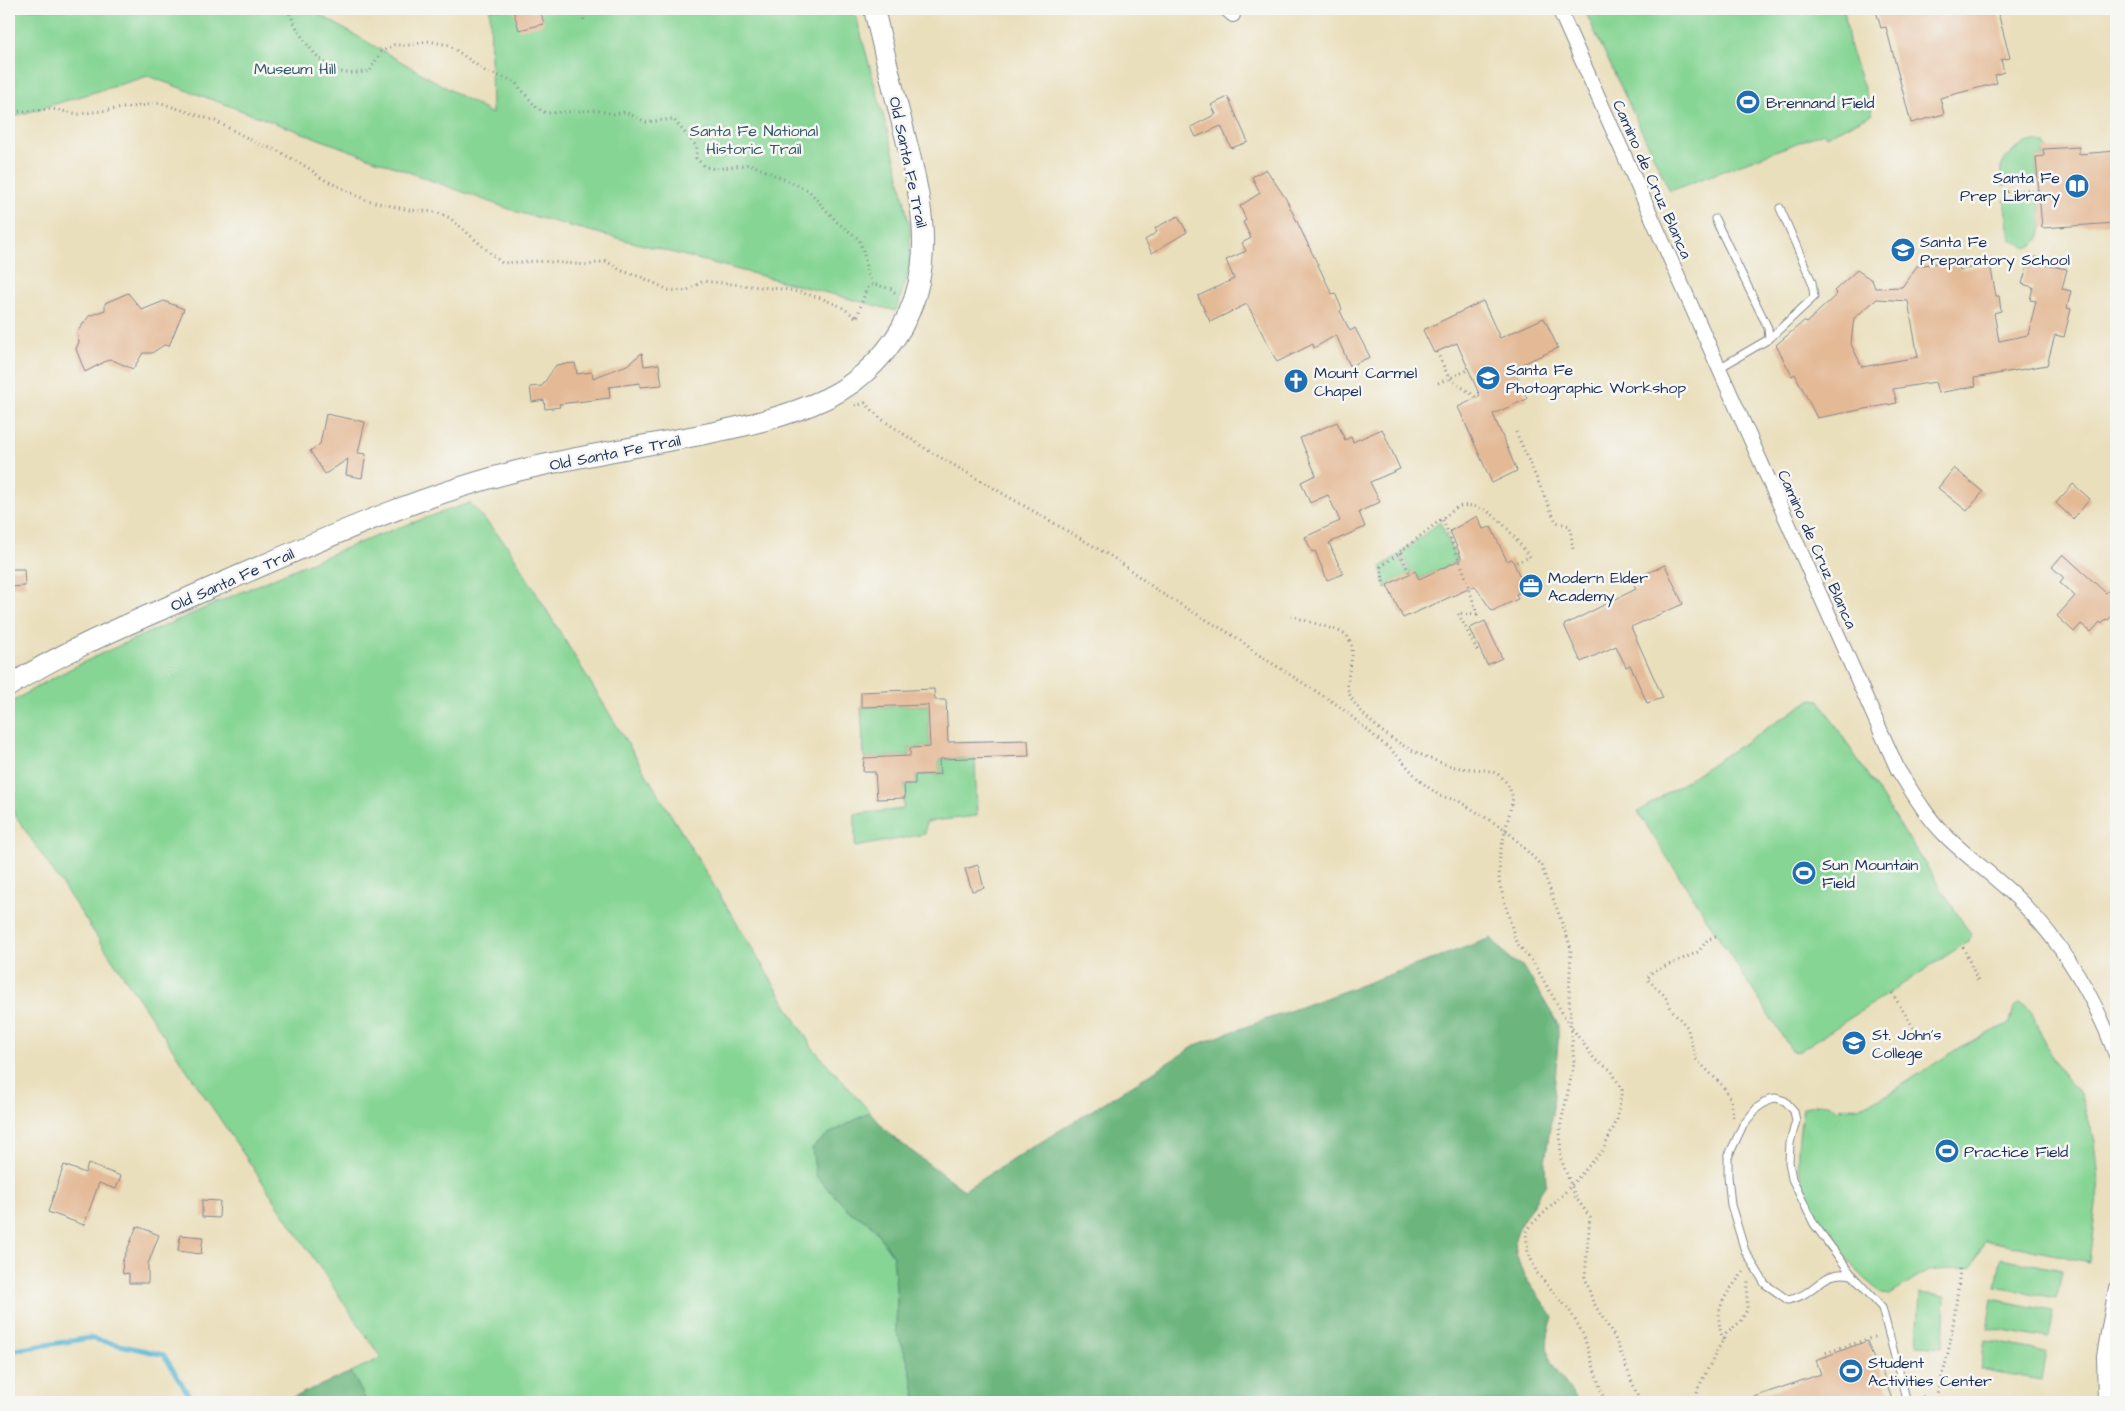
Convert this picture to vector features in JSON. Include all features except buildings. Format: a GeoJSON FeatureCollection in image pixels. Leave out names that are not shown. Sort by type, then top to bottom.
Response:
{"type":"FeatureCollection","features":[{"type":"Feature","properties":{"kind":"street","name":"Old Santa Fe Trail"},"geometry":{"type":"LineString","coordinates":[[9,686],[49,662],[104,636],[331,536],[428,497],[523,470],[707,434],[790,414],[841,390],[877,360],[900,330],[913,305],[922,277],[925,235],[922,211],[874,9]]}},
{"type":"Feature","properties":{"kind":"street","name":"Camino de Cruz Blanca"},"geometry":{"type":"LineString","coordinates":[[1559,9],[1898,770],[1926,814],[1946,836],[2016,897],[2046,928],[2098,1008],[2116,1055]]}},
{"type":"Feature","properties":{"kind":"street"},"geometry":{"type":"LineString","coordinates":[[2105,1402],[2104,1356],[2116,1288]]}},
{"type":"Feature","properties":{"kind":"lane"},"geometry":{"type":"LineString","coordinates":[[1718,369],[1769,339],[1814,297],[1812,282],[1780,208]]}},
{"type":"Feature","properties":{"kind":"lane"},"geometry":{"type":"LineString","coordinates":[[1715,219],[1768,328],[1769,339]]}},
{"type":"Feature","properties":{"kind":"lane"},"geometry":{"type":"LineString","coordinates":[[1852,1275],[1839,1272],[1824,1279],[1802,1298],[1788,1300],[1765,1284],[1745,1251],[1731,1205],[1728,1158],[1743,1125],[1757,1108],[1770,1099],[1776,1098],[1785,1101],[1794,1111],[1796,1121],[1790,1143],[1789,1162],[1792,1179],[1814,1224],[1852,1275],[1882,1308],[1907,1402]]}},
{"type":"Feature","properties":{"kind":"path"},"geometry":{"type":"LineString","coordinates":[[288,9],[294,24],[315,54],[329,66],[346,73],[370,71],[381,52],[394,45],[411,45],[427,41],[449,45],[485,71],[514,81],[537,108],[546,113],[596,110],[613,114],[625,112],[646,122],[673,120],[696,147],[696,158],[705,167],[716,169],[750,164],[808,190],[838,223],[859,239],[864,254],[867,274],[873,284],[891,289],[900,299]]}},
{"type":"Feature","properties":{"kind":"path"},"geometry":{"type":"LineString","coordinates":[[581,9],[584,20]]}},
{"type":"Feature","properties":{"kind":"path"},"geometry":{"type":"LineString","coordinates":[[9,112],[51,109],[79,114],[161,103],[215,121],[259,144],[278,151],[310,169],[321,178],[366,200],[409,210],[436,212],[450,218],[502,263],[539,261],[588,265],[606,261],[622,271],[641,276],[668,290],[686,291],[703,281],[790,290],[818,297],[840,306],[858,318],[866,290],[873,284]]}},
{"type":"Feature","properties":{"kind":"path"},"geometry":{"type":"LineString","coordinates":[[2002,192],[2038,189]]}},
{"type":"Feature","properties":{"kind":"path"},"geometry":{"type":"LineString","coordinates":[[1437,352],[1449,378],[1477,398]]}},
{"type":"Feature","properties":{"kind":"path"},"geometry":{"type":"LineString","coordinates":[[1438,383],[1468,370]]}},
{"type":"Feature","properties":{"kind":"path"},"geometry":{"type":"LineString","coordinates":[[855,406],[865,404],[880,418],[926,450],[1114,558],[1161,593],[1239,639],[1256,653],[1356,718],[1398,756],[1420,781],[1440,796],[1457,800],[1506,830],[1541,865],[1571,948],[1569,999],[1574,1064],[1560,1128],[1562,1159],[1576,1198],[1590,1217],[1585,1277],[1594,1302],[1614,1336],[1640,1402]]}},
{"type":"Feature","properties":{"kind":"path"},"geometry":{"type":"LineString","coordinates":[[1516,432],[1556,522],[1570,526],[1573,549]]}},
{"type":"Feature","properties":{"kind":"path"},"geometry":{"type":"LineString","coordinates":[[1384,587],[1381,567],[1443,520],[1457,507],[1478,505],[1504,526],[1530,556],[1514,563]]}},
{"type":"Feature","properties":{"kind":"path"},"geometry":{"type":"LineString","coordinates":[[1443,520],[1464,572],[1476,614],[1458,613],[1478,652]]}},
{"type":"Feature","properties":{"kind":"path"},"geometry":{"type":"LineString","coordinates":[[1400,553],[1410,574]]}},
{"type":"Feature","properties":{"kind":"path"},"geometry":{"type":"LineString","coordinates":[[1291,616],[1317,626],[1344,633],[1350,641],[1353,648],[1348,688],[1353,703],[1364,716],[1398,743],[1448,766],[1489,770],[1498,774],[1510,790],[1513,798],[1500,853],[1499,882],[1506,913],[1516,942],[1533,962],[1571,1026],[1595,1060],[1611,1070],[1622,1090],[1617,1120],[1603,1150],[1571,1186],[1532,1224],[1526,1233],[1528,1252],[1538,1273],[1570,1312],[1582,1334],[1605,1402]]}},
{"type":"Feature","properties":{"kind":"path"},"geometry":{"type":"LineString","coordinates":[[1716,937],[1708,939],[1698,952],[1652,972],[1647,979],[1665,996],[1672,1010],[1687,1028],[1696,1059],[1723,1086],[1730,1100],[1733,1116],[1728,1140],[1731,1150]]}},
{"type":"Feature","properties":{"kind":"path"},"geometry":{"type":"LineString","coordinates":[[1963,948],[1979,983]]}},
{"type":"Feature","properties":{"kind":"path"},"geometry":{"type":"LineString","coordinates":[[1892,993],[1915,1030]]}},
{"type":"Feature","properties":{"kind":"path"},"geometry":{"type":"LineString","coordinates":[[1695,1402],[1698,1388],[1723,1340],[1726,1334],[1741,1321],[1747,1310],[1748,1266],[1719,1306],[1718,1326],[1723,1340]]}},
{"type":"Feature","properties":{"kind":"path"},"geometry":{"type":"LineString","coordinates":[[1920,1402],[1923,1397],[1933,1402],[1946,1371],[1960,1269]]}},
{"type":"Feature","properties":{"kind":"path"},"geometry":{"type":"LineString","coordinates":[[1826,1357],[1825,1353],[1874,1337]]}},
{"type":"Feature","properties":{"kind":"green space","name":"Santa Fe National Historic Trail"},"geometry":{"type":"Polygon","coordinates":[[[9,9],[310,9],[492,114],[490,9],[854,9],[897,166],[910,229],[910,268],[896,311],[517,212],[148,76],[9,118],[9,9]]]}},
{"type":"Feature","properties":{"kind":"green space","name":"Brennand Field"},"geometry":{"type":"Polygon","coordinates":[[[1584,9],[1844,9],[1850,48],[1873,114],[1826,136],[1823,133],[1670,191],[1584,9]]]}},
{"type":"Feature","properties":{"kind":"green space"},"geometry":{"type":"Polygon","coordinates":[[[2035,141],[2045,144],[2048,149],[2043,150],[2044,156],[2036,157],[2038,182],[2003,185],[2001,168],[2006,158],[2025,144],[2035,141]]]}},
{"type":"Feature","properties":{"kind":"green space"},"geometry":{"type":"Polygon","coordinates":[[[2039,196],[2041,233],[2034,244],[2027,248],[2010,239],[2004,200],[2039,196]]]}},
{"type":"Feature","properties":{"kind":"green space"},"geometry":{"type":"Polygon","coordinates":[[[470,503],[507,545],[812,1047],[870,1112],[827,1135],[812,1148],[816,1176],[850,1212],[871,1224],[893,1256],[897,1299],[896,1330],[908,1361],[917,1402],[367,1402],[351,1372],[381,1358],[9,806],[9,704],[31,690],[100,654],[264,582],[366,540],[470,503]]]}},
{"type":"Feature","properties":{"kind":"green space"},"geometry":{"type":"Polygon","coordinates":[[[1440,522],[1457,561],[1419,579],[1415,572],[1411,574],[1401,552],[1440,522]]]}},
{"type":"Feature","properties":{"kind":"green space"},"geometry":{"type":"Polygon","coordinates":[[[1399,554],[1409,575],[1387,585],[1389,589],[1385,587],[1381,567],[1399,554]]]}},
{"type":"Feature","properties":{"kind":"green space","name":"Sun Mountain Field"},"geometry":{"type":"Polygon","coordinates":[[[1812,699],[1819,700],[1971,935],[1969,941],[1798,1052],[1792,1051],[1638,812],[1812,699]]]}},
{"type":"Feature","properties":{"kind":"green space"},"geometry":{"type":"Polygon","coordinates":[[[928,705],[930,747],[910,748],[910,756],[864,758],[861,707],[928,705]]]}},
{"type":"Feature","properties":{"kind":"green space"},"geometry":{"type":"Polygon","coordinates":[[[975,758],[977,816],[926,822],[925,834],[855,847],[855,814],[903,809],[904,784],[915,784],[915,775],[940,774],[939,759],[975,758]]]}},
{"type":"Feature","properties":{"kind":"green space"},"geometry":{"type":"Polygon","coordinates":[[[1491,938],[1511,960],[1524,967],[1558,1024],[1553,1107],[1545,1163],[1546,1184],[1521,1223],[1515,1238],[1516,1254],[1523,1274],[1553,1317],[1547,1344],[1552,1363],[1577,1402],[917,1402],[908,1361],[896,1330],[897,1299],[893,1256],[871,1224],[850,1212],[816,1176],[812,1148],[827,1135],[870,1112],[890,1135],[964,1190],[1198,1044],[1491,938]]]}},
{"type":"Feature","properties":{"kind":"green space","name":"Practice Field"},"geometry":{"type":"Polygon","coordinates":[[[2019,1003],[2027,1007],[2032,1013],[2058,1067],[2064,1076],[2079,1090],[2095,1141],[2099,1181],[2089,1262],[1985,1240],[1972,1267],[1928,1271],[1890,1295],[1881,1294],[1840,1251],[1828,1235],[1808,1199],[1801,1181],[1798,1161],[1803,1107],[1827,1103],[1838,1109],[1858,1107],[1887,1095],[1960,1047],[2010,1023],[2014,1007],[2019,1003]]]}},
{"type":"Feature","properties":{"kind":"green space"},"geometry":{"type":"Polygon","coordinates":[[[2001,1258],[2062,1270],[2057,1298],[1996,1287],[2001,1258]]]}},
{"type":"Feature","properties":{"kind":"green space"},"geometry":{"type":"Polygon","coordinates":[[[1920,1293],[1945,1296],[1943,1347],[1917,1345],[1920,1293]]]}},
{"type":"Feature","properties":{"kind":"green space"},"geometry":{"type":"Polygon","coordinates":[[[1992,1299],[2053,1311],[2048,1339],[1987,1328],[1992,1299]]]}},
{"type":"Feature","properties":{"kind":"green space"},"geometry":{"type":"Polygon","coordinates":[[[1985,1340],[2046,1352],[2041,1380],[1980,1369],[1985,1340]]]}},
{"type":"Feature","properties":{"kind":"green space"},"geometry":{"type":"Polygon","coordinates":[[[351,1372],[367,1402],[282,1402],[351,1372]]]}},
{"type":"Feature","properties":{"kind":"waterway"},"geometry":{"type":"LineString","coordinates":[[9,1351],[89,1338],[164,1355],[193,1402]]}},
{"type":"Feature","properties":{"kind":"place","name":"Brennand Field"},"geometry":{"type":"Point","coordinates":[1748,102]}},
{"type":"Feature","properties":{"kind":"place","name":"Santa Fe Prep Library"},"geometry":{"type":"Point","coordinates":[2077,186]}},
{"type":"Feature","properties":{"kind":"place","name":"Santa Fe Preparatory School"},"geometry":{"type":"Point","coordinates":[1903,250]}},
{"type":"Feature","properties":{"kind":"place","name":"Santa Fe Photographic Workshop"},"geometry":{"type":"Point","coordinates":[1488,378]}},
{"type":"Feature","properties":{"kind":"place","name":"Mount Carmel Chapel"},"geometry":{"type":"Point","coordinates":[1296,381]}},
{"type":"Feature","properties":{"kind":"place","name":"Modern Elder Academy"},"geometry":{"type":"Point","coordinates":[1531,586]}},
{"type":"Feature","properties":{"kind":"place","name":"Sun Mountain Field"},"geometry":{"type":"Point","coordinates":[1804,873]}},
{"type":"Feature","properties":{"kind":"place","name":"St. John's College"},"geometry":{"type":"Point","coordinates":[1854,1043]}},
{"type":"Feature","properties":{"kind":"place","name":"Practice Field"},"geometry":{"type":"Point","coordinates":[1947,1151]}},
{"type":"Feature","properties":{"kind":"place","name":"Student Activities Center"},"geometry":{"type":"Point","coordinates":[1851,1371]}},
{"type":"Feature","properties":{"kind":"park label","name":"Museum Hill"},"geometry":{"type":"Point","coordinates":[295,68]}}]}
